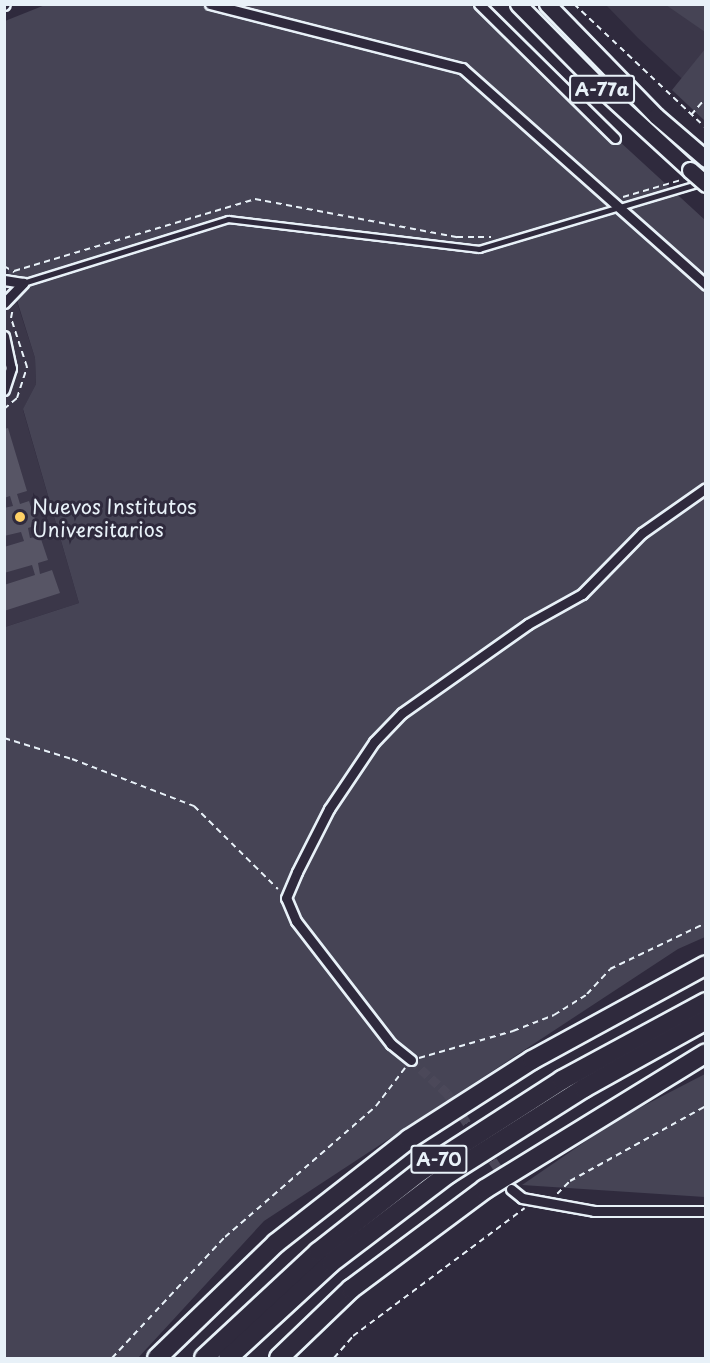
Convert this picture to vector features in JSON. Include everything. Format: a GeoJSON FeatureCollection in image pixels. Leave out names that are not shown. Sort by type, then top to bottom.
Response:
{"type":"FeatureCollection","features":[{"type":"Feature","properties":{"kind":"highway"},"geometry":{"type":"LineString","coordinates":[[157,1359],[276,1243],[409,1139],[557,1045],[705,965]]}},
{"type":"Feature","properties":{"kind":"highway","name":"A-70"},"geometry":{"type":"LineString","coordinates":[[204,1359],[318,1252],[429,1166],[562,1080],[705,1002]]}},
{"type":"Feature","properties":{"kind":"highway","name":"A-70"},"geometry":{"type":"LineString","coordinates":[[228,1359],[323,1270],[404,1206],[538,1115],[705,1020]]}},
{"type":"Feature","properties":{"kind":"highway"},"geometry":{"type":"LineString","coordinates":[[279,1359],[351,1289],[484,1189],[705,1053]]}},
{"type":"Feature","properties":{"kind":"highway"},"geometry":{"type":"LineString","coordinates":[[241,1359],[309,1294],[391,1226],[404,1206]]}},
{"type":"Feature","properties":{"kind":"main road","name":"A-77a"},"geometry":{"type":"LineString","coordinates":[[518,4],[687,174],[705,183]]}},
{"type":"Feature","properties":{"kind":"main road","name":"A-77a"},"geometry":{"type":"LineString","coordinates":[[547,4],[656,116],[705,159]]}},
{"type":"Feature","properties":{"kind":"street"},"geometry":{"type":"LineString","coordinates":[[210,4],[462,68],[614,200],[705,285]]}},
{"type":"Feature","properties":{"kind":"street"},"geometry":{"type":"LineString","coordinates":[[479,4],[615,138]]}},
{"type":"Feature","properties":{"kind":"street"},"geometry":{"type":"LineString","coordinates":[[4,280],[20,283],[9,305]]}},
{"type":"Feature","properties":{"kind":"street"},"geometry":{"type":"LineString","coordinates":[[4,336],[11,368],[4,390]]}},
{"type":"Feature","properties":{"kind":"street"},"geometry":{"type":"LineString","coordinates":[[411,1060],[391,1044],[318,952],[296,921],[286,898],[329,809],[374,742],[402,713],[528,624],[582,594],[642,533],[705,488]]}},
{"type":"Feature","properties":{"kind":"street"},"geometry":{"type":"LineString","coordinates":[[511,1189],[522,1198],[594,1210],[705,1210]]}},
{"type":"Feature","properties":{"kind":"lane"},"geometry":{"type":"LineString","coordinates":[[20,283],[228,219],[479,249],[623,209],[705,183]]}},
{"type":"Feature","properties":{"kind":"path"},"geometry":{"type":"LineString","coordinates":[[574,4],[705,128]]}},
{"type":"Feature","properties":{"kind":"path"},"geometry":{"type":"LineString","coordinates":[[691,115],[705,98]]}},
{"type":"Feature","properties":{"kind":"path"},"geometry":{"type":"LineString","coordinates":[[614,200],[687,174]]}},
{"type":"Feature","properties":{"kind":"path"},"geometry":{"type":"LineString","coordinates":[[14,271],[255,199],[457,237],[497,236]]}},
{"type":"Feature","properties":{"kind":"path"},"geometry":{"type":"LineString","coordinates":[[4,266],[14,271],[20,283]]}},
{"type":"Feature","properties":{"kind":"path"},"geometry":{"type":"LineString","coordinates":[[4,409],[17,398],[27,367],[9,305]]}},
{"type":"Feature","properties":{"kind":"path"},"geometry":{"type":"LineString","coordinates":[[4,738],[72,759],[194,806],[286,898]]}},
{"type":"Feature","properties":{"kind":"path"},"geometry":{"type":"LineString","coordinates":[[112,1359],[225,1238],[376,1106],[411,1060],[513,1031],[554,1015],[587,994],[610,969],[705,923]]}},
{"type":"Feature","properties":{"kind":"path"},"geometry":{"type":"LineString","coordinates":[[548,1204],[570,1181],[705,1106]]}},
{"type":"Feature","properties":{"kind":"path"},"geometry":{"type":"LineString","coordinates":[[334,1359],[353,1336],[440,1268],[536,1201]]}},
{"type":"Feature","properties":{"kind":"shaded area"},"geometry":{"type":"Polygon","coordinates":[[[45,5],[471,5],[705,220],[705,937],[678,949],[264,1221],[138,1358],[5,1358],[5,627],[79,603],[23,409],[36,384],[35,358],[5,262],[5,21],[45,5]]]}},
{"type":"Feature","properties":{"kind":"shaded area"},"geometry":{"type":"Polygon","coordinates":[[[606,5],[705,5],[705,100],[638,38],[606,5]]]}},
{"type":"Feature","properties":{"kind":"shaded area"},"geometry":{"type":"Polygon","coordinates":[[[666,5],[705,5],[705,32],[666,5]]]}},
{"type":"Feature","properties":{"kind":"shaded area"},"geometry":{"type":"Polygon","coordinates":[[[705,49],[705,121],[672,90],[705,49]]]}},
{"type":"Feature","properties":{"kind":"shaded area"},"geometry":{"type":"Polygon","coordinates":[[[4,262],[35,358],[36,384],[23,410],[79,603],[5,627],[4,262]]]}},
{"type":"Feature","properties":{"kind":"shaded area"},"geometry":{"type":"Polygon","coordinates":[[[705,1074],[705,1197],[522,1185],[618,1119],[705,1074]]]}},
{"type":"Feature","properties":{"kind":"building","name":"Nuevos Institutos Universitarios"},"geometry":{"type":"Polygon","coordinates":[[[8,428],[27,491],[17,494],[20,504],[29,501],[37,525],[28,528],[30,538],[40,536],[48,560],[38,563],[40,574],[52,570],[60,593],[4,611],[4,585],[35,575],[32,565],[4,573],[4,547],[24,541],[21,532],[4,536],[4,508],[13,506],[10,496],[4,498],[4,429],[8,428]]]}},
{"type":"Feature","properties":{"kind":"tunnel"},"geometry":{"type":"LineString","coordinates":[[411,1060],[447,1093],[477,1138]]}},
{"type":"Feature","properties":{"kind":"tunnel"},"geometry":{"type":"LineString","coordinates":[[485,1149],[506,1180]]}},
{"type":"Feature","properties":{"kind":"place","name":"Nuevos Institutos Universitarios"},"geometry":{"type":"Point","coordinates":[20,517]}}]}
